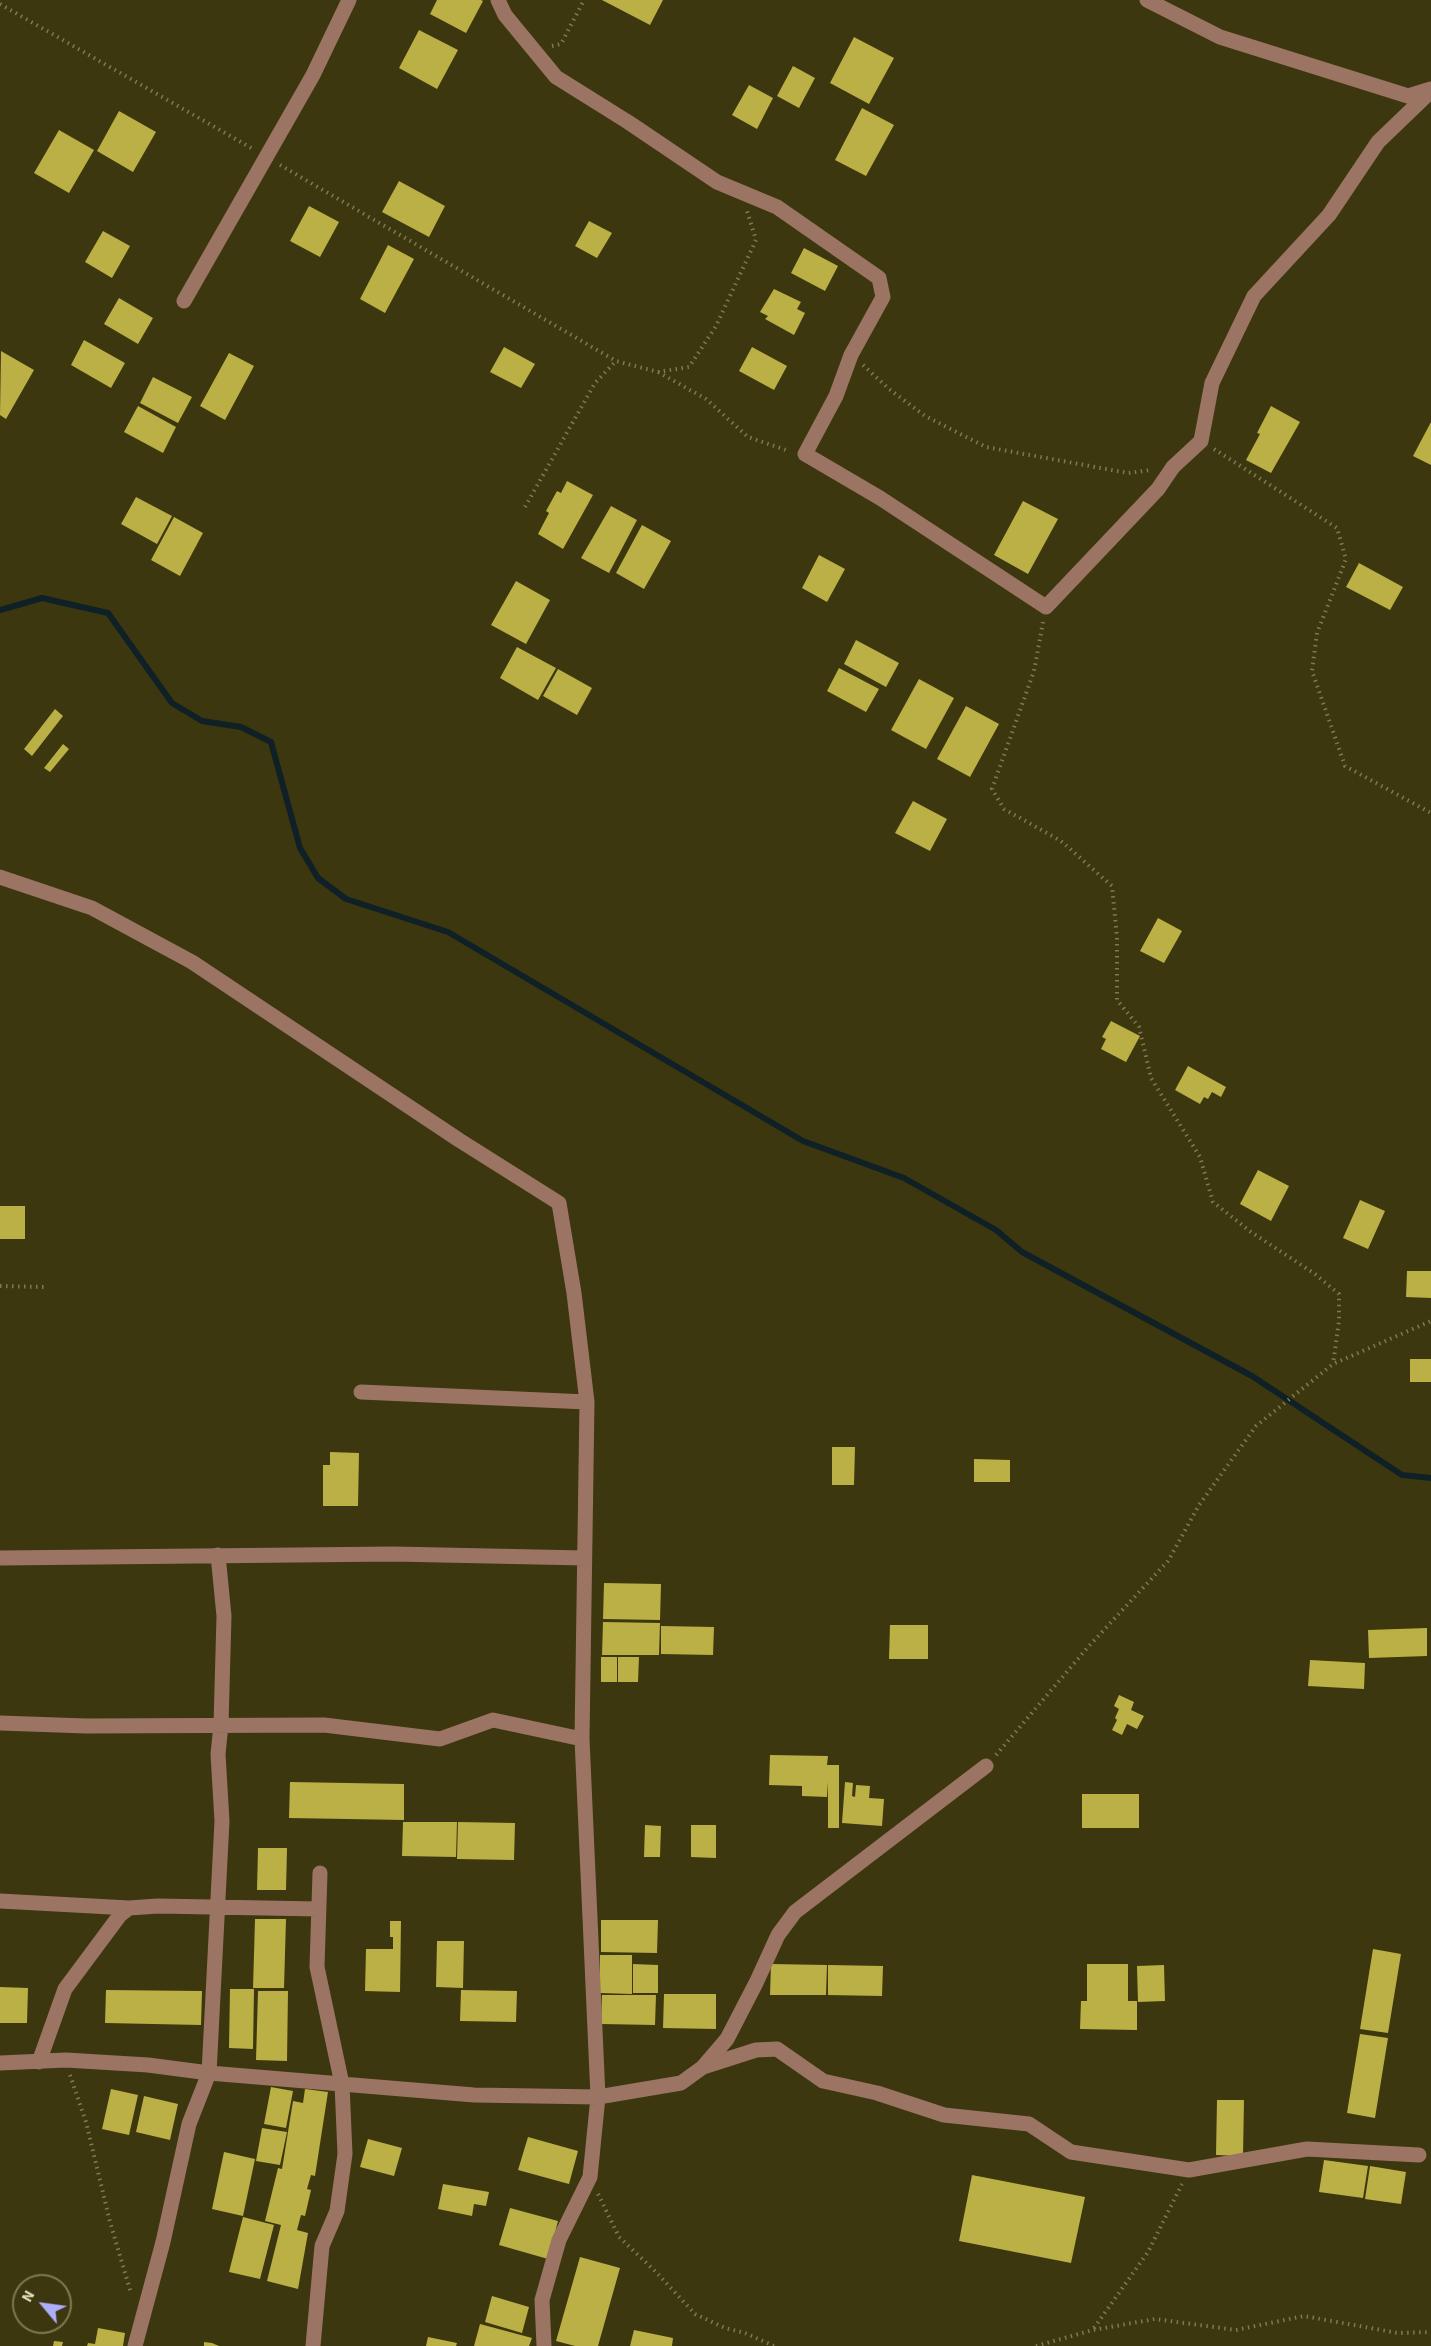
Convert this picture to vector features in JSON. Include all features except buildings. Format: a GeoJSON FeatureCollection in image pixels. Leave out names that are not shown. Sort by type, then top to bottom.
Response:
{"type":"FeatureCollection","features":[{"type":"Feature","properties":{"kind":"street"},"geometry":{"type":"LineString","coordinates":[[184,301],[312,75],[349,0]]}},
{"type":"Feature","properties":{"kind":"street"},"geometry":{"type":"LineString","coordinates":[[498,0],[505,15],[556,77],[717,182],[777,207],[879,278],[883,297],[851,355],[836,396],[805,454],[880,498],[1046,607],[1158,489],[1173,467],[1201,441],[1212,382],[1254,296],[1329,215],[1378,142],[1431,90]]}},
{"type":"Feature","properties":{"kind":"street"},"geometry":{"type":"LineString","coordinates":[[1147,0],[1220,37],[1408,96],[1431,90]]}},
{"type":"Feature","properties":{"kind":"street"},"geometry":{"type":"LineString","coordinates":[[0,877],[92,908],[192,962],[459,1140],[559,1203],[574,1293],[587,1402],[582,1739],[598,2097],[590,2177],[559,2240],[542,2300],[544,2346]]}},
{"type":"Feature","properties":{"kind":"street"},"geometry":{"type":"LineString","coordinates":[[361,1392],[587,1402]]}},
{"type":"Feature","properties":{"kind":"street"},"geometry":{"type":"LineString","coordinates":[[0,1558],[394,1554],[584,1558]]}},
{"type":"Feature","properties":{"kind":"street"},"geometry":{"type":"LineString","coordinates":[[135,2346],[163,2242],[189,2124],[209,2073],[222,1821],[218,1754],[224,1616],[218,1556]]}},
{"type":"Feature","properties":{"kind":"street"},"geometry":{"type":"LineString","coordinates":[[0,1723],[86,1726],[324,1725],[440,1739],[493,1720],[582,1739]]}},
{"type":"Feature","properties":{"kind":"street"},"geometry":{"type":"LineString","coordinates":[[0,2063],[66,2060],[148,2065],[209,2073],[474,2095],[598,2097],[681,2083],[704,2067],[727,2039],[778,1935],[795,1911],[986,1766]]}},
{"type":"Feature","properties":{"kind":"street"},"geometry":{"type":"LineString","coordinates":[[313,2346],[322,2246],[337,2211],[345,2154],[342,2084],[316,1967],[320,1874]]}},
{"type":"Feature","properties":{"kind":"street"},"geometry":{"type":"LineString","coordinates":[[0,1901],[129,1908],[158,1906],[318,1909]]}},
{"type":"Feature","properties":{"kind":"street"},"geometry":{"type":"LineString","coordinates":[[39,2062],[65,1989],[120,1915],[129,1908]]}},
{"type":"Feature","properties":{"kind":"street"},"geometry":{"type":"LineString","coordinates":[[704,2067],[756,2050],[777,2049],[823,2081],[877,2093],[944,2115],[1029,2124],[1071,2152],[1189,2170],[1307,2149],[1419,2155]]}},
{"type":"Feature","properties":{"kind":"path"},"geometry":{"type":"LineString","coordinates":[[534,51],[561,44],[584,0]]}},
{"type":"Feature","properties":{"kind":"path"},"geometry":{"type":"LineString","coordinates":[[0,4],[266,156],[616,361],[658,372],[706,399],[748,437],[780,449],[805,454]]}},
{"type":"Feature","properties":{"kind":"path"},"geometry":{"type":"LineString","coordinates":[[658,372],[688,367],[716,326],[756,240],[742,193]]}},
{"type":"Feature","properties":{"kind":"path"},"geometry":{"type":"LineString","coordinates":[[851,355],[889,389],[925,416],[986,447],[1128,473],[1173,467]]}},
{"type":"Feature","properties":{"kind":"path"},"geometry":{"type":"LineString","coordinates":[[525,507],[596,383],[616,361]]}},
{"type":"Feature","properties":{"kind":"path"},"geometry":{"type":"LineString","coordinates":[[1201,441],[1337,528],[1346,559],[1317,633],[1312,671],[1345,766],[1431,813]]}},
{"type":"Feature","properties":{"kind":"path"},"geometry":{"type":"LineString","coordinates":[[1046,607],[1034,670],[992,789],[1004,809],[1061,841],[1112,886],[1117,937],[1117,1000],[1139,1027],[1151,1078],[1200,1157],[1213,1202],[1251,1232],[1315,1274],[1340,1294],[1333,1364]]}},
{"type":"Feature","properties":{"kind":"path"},"geometry":{"type":"LineString","coordinates":[[0,1286],[46,1287]]}},
{"type":"Feature","properties":{"kind":"path"},"geometry":{"type":"LineString","coordinates":[[986,1766],[1088,1647],[1168,1561],[1199,1505],[1256,1426],[1333,1364],[1431,1321]]}},
{"type":"Feature","properties":{"kind":"path"},"geometry":{"type":"LineString","coordinates":[[66,2060],[86,2122],[127,2282],[142,2316]]}},
{"type":"Feature","properties":{"kind":"path"},"geometry":{"type":"LineString","coordinates":[[1093,2330],[1148,2252],[1189,2170]]}},
{"type":"Feature","properties":{"kind":"path"},"geometry":{"type":"LineString","coordinates":[[590,2177],[619,2237],[695,2314],[774,2346]]}},
{"type":"Feature","properties":{"kind":"path"},"geometry":{"type":"LineString","coordinates":[[1036,2346],[1093,2330],[1155,2319],[1236,2330],[1305,2316],[1398,2333],[1431,2332]]}},
{"type":"Feature","properties":{"kind":"waterway"},"geometry":{"type":"LineString","coordinates":[[0,610],[42,598],[108,613],[172,703],[202,721],[241,727],[271,742],[300,848],[318,878],[346,899],[448,932],[803,1141],[904,1178],[996,1230],[1022,1252],[1252,1376],[1402,1475],[1431,1478]]}}]}
